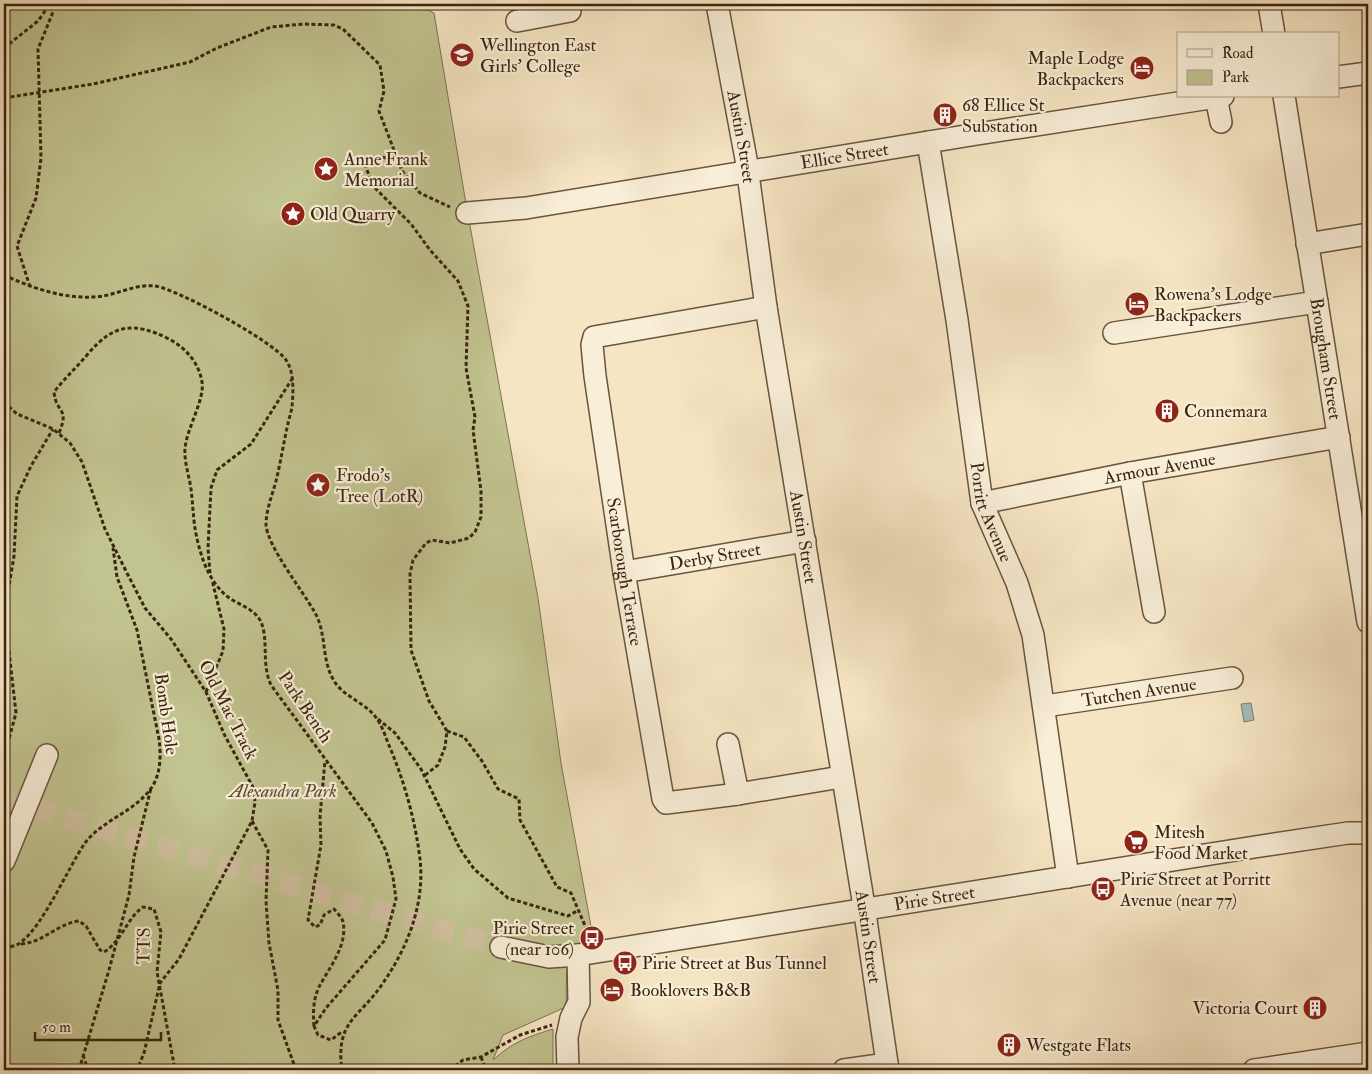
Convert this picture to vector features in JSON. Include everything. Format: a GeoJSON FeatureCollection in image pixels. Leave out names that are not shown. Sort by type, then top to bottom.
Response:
{"type":"FeatureCollection","features":[{"type":"Feature","properties":{"kind":"street"},"geometry":{"type":"LineString","coordinates":[[517,20],[570,11],[570,4]]}},
{"type":"Feature","properties":{"kind":"street","name":"Austin Street"},"geometry":{"type":"LineString","coordinates":[[717,4],[747,172],[766,307],[864,909],[887,1067]]}},
{"type":"Feature","properties":{"kind":"street"},"geometry":{"type":"LineString","coordinates":[[1269,4],[1274,32]]}},
{"type":"Feature","properties":{"kind":"street"},"geometry":{"type":"LineString","coordinates":[[1340,77],[1368,73]]}},
{"type":"Feature","properties":{"kind":"street","name":"Ellice Street"},"geometry":{"type":"LineString","coordinates":[[467,213],[526,208],[928,142],[1214,98]]}},
{"type":"Feature","properties":{"kind":"street"},"geometry":{"type":"LineString","coordinates":[[1220,98],[1221,122]]}},
{"type":"Feature","properties":{"kind":"street","name":"Brougham Street"},"geometry":{"type":"LineString","coordinates":[[1284,98],[1368,622]]}},
{"type":"Feature","properties":{"kind":"street","name":"Porritt Avenue"},"geometry":{"type":"LineString","coordinates":[[928,142],[957,320],[982,503],[1028,610],[1045,706],[1068,876]]}},
{"type":"Feature","properties":{"kind":"street"},"geometry":{"type":"LineString","coordinates":[[1307,244],[1368,234]]}},
{"type":"Feature","properties":{"kind":"street"},"geometry":{"type":"LineString","coordinates":[[1114,333],[1316,302]]}},
{"type":"Feature","properties":{"kind":"street","name":"Scarborough Terrace"},"geometry":{"type":"LineString","coordinates":[[766,307],[594,337],[592,345],[595,376],[624,572],[663,799],[670,804],[841,777]]}},
{"type":"Feature","properties":{"kind":"street","name":"Armour Avenue"},"geometry":{"type":"LineString","coordinates":[[982,503],[1130,474],[1339,437]]}},
{"type":"Feature","properties":{"kind":"street"},"geometry":{"type":"LineString","coordinates":[[1130,474],[1154,612]]}},
{"type":"Feature","properties":{"kind":"street","name":"Derby Street"},"geometry":{"type":"LineString","coordinates":[[624,572],[805,541]]}},
{"type":"Feature","properties":{"kind":"street","name":"Tutchen Avenue"},"geometry":{"type":"LineString","coordinates":[[1045,706],[1232,678]]}},
{"type":"Feature","properties":{"kind":"street"},"geometry":{"type":"LineString","coordinates":[[728,744],[738,794]]}},
{"type":"Feature","properties":{"kind":"street"},"geometry":{"type":"LineString","coordinates":[[4,861],[47,755]]}},
{"type":"Feature","properties":{"kind":"street","name":"Pirie Street"},"geometry":{"type":"LineString","coordinates":[[501,947],[549,957],[578,955],[1068,876],[1348,833],[1368,833]]}},
{"type":"Feature","properties":{"kind":"street"},"geometry":{"type":"LineString","coordinates":[[568,1070],[567,1037],[579,1002],[578,955]]}},
{"type":"Feature","properties":{"kind":"street"},"geometry":{"type":"LineString","coordinates":[[1254,1070],[1368,1053]]}},
{"type":"Feature","properties":{"kind":"street"},"geometry":{"type":"LineString","coordinates":[[844,1070],[887,1067]]}},
{"type":"Feature","properties":{"kind":"path"},"geometry":{"type":"LineString","coordinates":[[4,48],[38,21],[52,4]]}},
{"type":"Feature","properties":{"kind":"path"},"geometry":{"type":"LineString","coordinates":[[30,287],[17,246],[36,198],[41,158],[38,49],[54,12],[52,4]]}},
{"type":"Feature","properties":{"kind":"path"},"geometry":{"type":"LineString","coordinates":[[4,98],[110,81],[190,62],[217,48],[270,28],[324,23],[343,30],[380,65],[384,91],[379,111],[399,163],[408,179],[420,193],[444,205],[467,213]]}},
{"type":"Feature","properties":{"kind":"path"},"geometry":{"type":"LineString","coordinates":[[399,163],[380,157],[368,160],[364,164],[374,187],[411,224],[430,250],[458,281],[468,306],[466,368],[474,417],[473,430],[481,517],[475,532],[469,538],[450,543],[432,540],[426,543],[412,560],[410,574],[410,650],[429,701],[447,731],[464,738],[482,761],[498,789],[519,799],[520,820],[557,887],[571,893],[577,911],[585,922]]}},
{"type":"Feature","properties":{"kind":"path"},"geometry":{"type":"LineString","coordinates":[[4,275],[30,287],[80,296],[101,296],[145,286],[172,290],[266,341],[286,359],[292,379],[292,408],[269,505],[266,526],[280,558],[318,617],[328,670],[333,680],[342,690],[395,733],[410,752],[460,849],[474,869],[508,898],[556,914],[568,916],[577,911]]}},
{"type":"Feature","properties":{"kind":"path","name":"Park Bench"},"geometry":{"type":"LineString","coordinates":[[59,434],[64,422],[64,413],[55,399],[54,392],[100,340],[115,330],[133,327],[158,334],[181,346],[194,362],[202,382],[201,398],[188,434],[185,458],[196,535],[203,562],[211,579],[228,597],[255,614],[260,621],[264,631],[264,665],[271,685],[325,761],[349,789],[372,823],[386,851],[393,877],[396,899],[385,940],[326,1008],[314,1026]]}},
{"type":"Feature","properties":{"kind":"path"},"geometry":{"type":"LineString","coordinates":[[206,692],[223,651],[224,629],[211,579],[208,548],[211,488],[217,470],[251,444],[292,379]]}},
{"type":"Feature","properties":{"kind":"path","name":"Old Mac Track"},"geometry":{"type":"LineString","coordinates":[[4,402],[17,414],[53,429],[70,443],[82,462],[94,502],[113,545],[145,608],[176,646],[206,692],[224,736],[254,789],[255,802],[252,821],[183,950],[160,983],[144,1053],[137,1070]]}},
{"type":"Feature","properties":{"kind":"path"},"geometry":{"type":"LineString","coordinates":[[4,757],[16,713],[4,608],[14,556],[17,496],[31,466],[53,429]]}},
{"type":"Feature","properties":{"kind":"path","name":"Bomb Hole"},"geometry":{"type":"LineString","coordinates":[[20,944],[45,911],[86,842],[98,831],[130,809],[152,788],[160,764],[159,739],[139,637],[117,577],[113,545]]}},
{"type":"Feature","properties":{"kind":"path"},"geometry":{"type":"LineString","coordinates":[[325,761],[320,816],[322,845],[308,920],[315,927],[320,926],[324,915],[334,909],[343,920],[343,935],[337,954],[315,999],[313,1013],[314,1026],[318,1034],[331,1040],[344,1030],[358,1011],[383,984],[397,961],[416,912],[421,886],[420,859],[407,791],[377,718]]}},
{"type":"Feature","properties":{"kind":"path"},"geometry":{"type":"LineString","coordinates":[[424,776],[438,765],[445,747],[447,731]]}},
{"type":"Feature","properties":{"kind":"path"},"geometry":{"type":"LineString","coordinates":[[79,1070],[118,939],[129,895],[134,857],[152,788]]}},
{"type":"Feature","properties":{"kind":"path"},"geometry":{"type":"LineString","coordinates":[[252,821],[268,850],[266,901],[269,943],[278,990],[278,1020],[296,1070]]}},
{"type":"Feature","properties":{"kind":"path","name":"TTS"},"geometry":{"type":"LineString","coordinates":[[20,944],[34,943],[68,922],[79,921],[86,926],[100,950],[104,952],[118,939],[136,912],[143,906],[154,909],[161,932],[157,972],[175,1070]]}},
{"type":"Feature","properties":{"kind":"path"},"geometry":{"type":"LineString","coordinates":[[4,948],[20,944]]}},
{"type":"Feature","properties":{"kind":"path"},"geometry":{"type":"LineString","coordinates":[[450,1070],[463,1060],[481,1057],[520,1036],[572,1018]]}},
{"type":"Feature","properties":{"kind":"path"},"geometry":{"type":"LineString","coordinates":[[342,1070],[341,1051],[344,1030]]}},
{"type":"Feature","properties":{"kind":"path"},"geometry":{"type":"LineString","coordinates":[[83,1055],[88,1070]]}},
{"type":"Feature","properties":{"kind":"path"},"geometry":{"type":"LineString","coordinates":[[481,1057],[486,1070]]}},
{"type":"Feature","properties":{"kind":"green space","name":"Alexandra Park"},"geometry":{"type":"Polygon","coordinates":[[[4,4],[416,4],[434,13],[466,204],[538,598],[561,763],[593,937],[567,948],[566,1007],[503,1035],[493,1060],[521,1041],[553,1029],[553,1070],[4,1070],[4,4]]]}},
{"type":"Feature","properties":{"kind":"water"},"geometry":{"type":"Polygon","coordinates":[[[1251,703],[1254,720],[1244,722],[1241,704],[1251,703]]]}},
{"type":"Feature","properties":{"kind":"tunnel"},"geometry":{"type":"LineString","coordinates":[[4,800],[501,947]]}},
{"type":"Feature","properties":{"kind":"place","name":"Wellington East Girls' College"},"geometry":{"type":"Point","coordinates":[462,55]}},
{"type":"Feature","properties":{"kind":"place","name":"Maple Lodge Backpackers"},"geometry":{"type":"Point","coordinates":[1142,68]}},
{"type":"Feature","properties":{"kind":"place","name":"68 Ellice St Substation"},"geometry":{"type":"Point","coordinates":[945,115]}},
{"type":"Feature","properties":{"kind":"place","name":"Anne Frank Memorial"},"geometry":{"type":"Point","coordinates":[326,169]}},
{"type":"Feature","properties":{"kind":"place","name":"Old Quarry"},"geometry":{"type":"Point","coordinates":[293,214]}},
{"type":"Feature","properties":{"kind":"place","name":"Rowena's Lodge Backpackers"},"geometry":{"type":"Point","coordinates":[1137,304]}},
{"type":"Feature","properties":{"kind":"place","name":"Connemara"},"geometry":{"type":"Point","coordinates":[1167,411]}},
{"type":"Feature","properties":{"kind":"place","name":"Frodo’s Tree (LotR)"},"geometry":{"type":"Point","coordinates":[318,485]}},
{"type":"Feature","properties":{"kind":"place","name":"Mitesh Food Market"},"geometry":{"type":"Point","coordinates":[1136,842]}},
{"type":"Feature","properties":{"kind":"place","name":"Pirie Street at Porritt Avenue (near 77)"},"geometry":{"type":"Point","coordinates":[1103,889]}},
{"type":"Feature","properties":{"kind":"place","name":"Pirie Street (near 106)"},"geometry":{"type":"Point","coordinates":[592,938]}},
{"type":"Feature","properties":{"kind":"place","name":"Pirie Street at Bus Tunnel"},"geometry":{"type":"Point","coordinates":[625,963]}},
{"type":"Feature","properties":{"kind":"place","name":"Booklovers B&B"},"geometry":{"type":"Point","coordinates":[612,990]}},
{"type":"Feature","properties":{"kind":"place","name":"Victoria Court"},"geometry":{"type":"Point","coordinates":[1315,1008]}},
{"type":"Feature","properties":{"kind":"place","name":"Westgate Flats"},"geometry":{"type":"Point","coordinates":[1009,1045]}}]}
